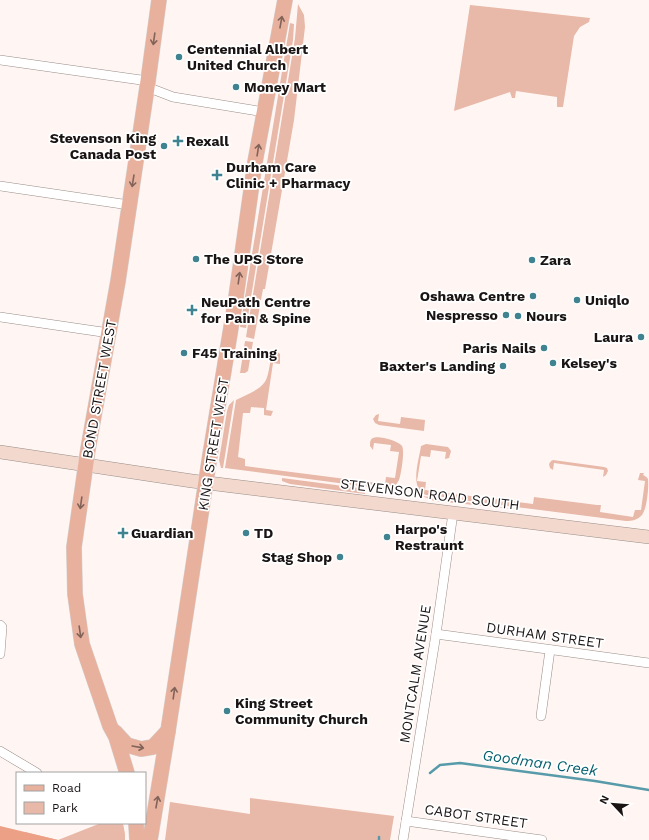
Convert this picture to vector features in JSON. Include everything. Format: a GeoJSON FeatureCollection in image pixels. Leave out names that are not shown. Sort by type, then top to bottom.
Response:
{"type":"FeatureCollection","features":[{"type":"Feature","properties":{"kind":"main road","name":"BOND STREET WEST"},"geometry":{"type":"LineString","coordinates":[[127,772],[116,737],[110,726],[82,644],[75,594],[74,547],[86,464],[109,332],[148,84],[159,0]]}},
{"type":"Feature","properties":{"kind":"main road","name":"KING STREET WEST"},"geometry":{"type":"LineString","coordinates":[[150,840],[264,112],[284,0]]}},
{"type":"Feature","properties":{"kind":"main road","name":"STEVENSON ROAD SOUTH"},"geometry":{"type":"LineString","coordinates":[[0,452],[206,483],[649,538]]}},
{"type":"Feature","properties":{"kind":"main road"},"geometry":{"type":"LineString","coordinates":[[110,726],[127,745],[141,749],[153,747],[168,731]]}},
{"type":"Feature","properties":{"kind":"main road"},"geometry":{"type":"LineString","coordinates":[[136,824],[137,840]]}},
{"type":"Feature","properties":{"kind":"street"},"geometry":{"type":"LineString","coordinates":[[0,60],[148,84],[173,97],[264,112]]}},
{"type":"Feature","properties":{"kind":"street"},"geometry":{"type":"LineString","coordinates":[[0,186],[129,204]]}},
{"type":"Feature","properties":{"kind":"street"},"geometry":{"type":"LineString","coordinates":[[0,317],[109,332]]}},
{"type":"Feature","properties":{"kind":"street","name":"MONTCALM AVENUE"},"geometry":{"type":"LineString","coordinates":[[403,840],[436,634],[453,513]]}},
{"type":"Feature","properties":{"kind":"street"},"geometry":{"type":"LineString","coordinates":[[0,625],[2,627],[0,654]]}},
{"type":"Feature","properties":{"kind":"street","name":"DURHAM STREET"},"geometry":{"type":"LineString","coordinates":[[436,634],[649,663]]}},
{"type":"Feature","properties":{"kind":"street"},"geometry":{"type":"LineString","coordinates":[[541,716],[550,650]]}},
{"type":"Feature","properties":{"kind":"street"},"geometry":{"type":"LineString","coordinates":[[0,751],[35,772]]}},
{"type":"Feature","properties":{"kind":"street","name":"CABOT STREET"},"geometry":{"type":"LineString","coordinates":[[406,820],[542,840]]}},
{"type":"Feature","properties":{"kind":"green space"},"geometry":{"type":"Polygon","coordinates":[[[298,4],[304,15],[305,27],[294,120],[265,289],[263,289],[254,339],[246,337],[295,38],[298,4]]]}},
{"type":"Feature","properties":{"kind":"green space"},"geometry":{"type":"Polygon","coordinates":[[[470,5],[590,18],[589,22],[580,27],[574,36],[563,107],[557,107],[557,97],[516,91],[515,98],[512,98],[510,92],[454,111],[470,5]]]}},
{"type":"Feature","properties":{"kind":"green space"},"geometry":{"type":"Polygon","coordinates":[[[290,23],[294,24],[293,40],[246,328],[240,327],[290,23]]]}},
{"type":"Feature","properties":{"kind":"green space"},"geometry":{"type":"Polygon","coordinates":[[[245,341],[253,342],[248,371],[245,373],[240,373],[245,341]]]}},
{"type":"Feature","properties":{"kind":"green space"},"geometry":{"type":"Polygon","coordinates":[[[276,351],[280,354],[280,364],[273,363],[266,410],[273,411],[271,416],[264,415],[264,408],[251,407],[250,413],[243,413],[238,457],[245,459],[245,466],[385,484],[386,477],[395,478],[399,452],[390,451],[391,445],[374,443],[373,450],[370,446],[371,439],[376,437],[384,438],[397,442],[403,449],[400,477],[391,490],[225,468],[236,400],[255,391],[264,383],[268,375],[273,353],[276,351]]]}},
{"type":"Feature","properties":{"kind":"green space"},"geometry":{"type":"Polygon","coordinates":[[[234,400],[223,468],[221,468],[219,460],[227,411],[229,405],[234,400]]]}},
{"type":"Feature","properties":{"kind":"green space"},"geometry":{"type":"Polygon","coordinates":[[[379,414],[378,421],[400,424],[401,417],[425,420],[424,431],[379,425],[375,423],[373,419],[379,414]]]}},
{"type":"Feature","properties":{"kind":"green space"},"geometry":{"type":"Polygon","coordinates":[[[426,444],[448,447],[451,451],[449,458],[445,459],[446,452],[431,450],[430,457],[421,456],[417,481],[426,482],[425,490],[461,495],[461,499],[426,495],[421,492],[416,481],[416,474],[421,446],[426,444]]]}},
{"type":"Feature","properties":{"kind":"green space"},"geometry":{"type":"Polygon","coordinates":[[[553,460],[604,467],[607,468],[608,471],[603,477],[604,470],[554,463],[553,470],[550,468],[549,464],[553,460]]]}},
{"type":"Feature","properties":{"kind":"green space"},"geometry":{"type":"Polygon","coordinates":[[[640,473],[644,473],[643,475],[648,479],[648,492],[645,509],[641,516],[630,521],[462,500],[463,495],[533,504],[534,497],[601,505],[600,512],[633,517],[635,510],[641,510],[645,481],[638,480],[640,473]]]}},
{"type":"Feature","properties":{"kind":"green space"},"geometry":{"type":"Polygon","coordinates":[[[282,478],[366,489],[365,494],[290,484],[282,481],[282,478]]]}},
{"type":"Feature","properties":{"kind":"green space"},"geometry":{"type":"Polygon","coordinates":[[[422,496],[516,509],[434,501],[422,496]]]}},
{"type":"Feature","properties":{"kind":"green space"},"geometry":{"type":"Polygon","coordinates":[[[250,798],[394,816],[390,840],[165,840],[170,802],[250,814],[250,798]]]}},
{"type":"Feature","properties":{"kind":"green space"},"geometry":{"type":"Polygon","coordinates":[[[98,824],[123,824],[125,840],[58,840],[98,824]]]}},
{"type":"Feature","properties":{"kind":"green space"},"geometry":{"type":"Polygon","coordinates":[[[25,832],[58,840],[24,840],[25,832]]]}},
{"type":"Feature","properties":{"kind":"shaded area"},"geometry":{"type":"Polygon","coordinates":[[[0,826],[58,840],[0,840],[0,826]]]}},
{"type":"Feature","properties":{"kind":"waterway","name":"Goodman Creek"},"geometry":{"type":"LineString","coordinates":[[430,773],[440,765],[460,763],[595,781],[649,790]]}},
{"type":"Feature","properties":{"kind":"place","name":"Centennial Albert United Church"},"geometry":{"type":"Point","coordinates":[179,57]}},
{"type":"Feature","properties":{"kind":"place","name":"Money Mart"},"geometry":{"type":"Point","coordinates":[236,87]}},
{"type":"Feature","properties":{"kind":"place","name":"Rexall"},"geometry":{"type":"Point","coordinates":[178,141]}},
{"type":"Feature","properties":{"kind":"place","name":"Stevenson King Canada Post"},"geometry":{"type":"Point","coordinates":[164,146]}},
{"type":"Feature","properties":{"kind":"place","name":"Durham Care Clinic + Pharmacy"},"geometry":{"type":"Point","coordinates":[217,175]}},
{"type":"Feature","properties":{"kind":"place","name":"The UPS Store"},"geometry":{"type":"Point","coordinates":[196,259]}},
{"type":"Feature","properties":{"kind":"place","name":"Zara"},"geometry":{"type":"Point","coordinates":[532,260]}},
{"type":"Feature","properties":{"kind":"place","name":"Oshawa Centre"},"geometry":{"type":"Point","coordinates":[533,296]}},
{"type":"Feature","properties":{"kind":"place","name":"Uniqlo"},"geometry":{"type":"Point","coordinates":[577,300]}},
{"type":"Feature","properties":{"kind":"place","name":"NeuPath Centre for Pain & Spine"},"geometry":{"type":"Point","coordinates":[192,310]}},
{"type":"Feature","properties":{"kind":"place","name":"Nespresso"},"geometry":{"type":"Point","coordinates":[506,315]}},
{"type":"Feature","properties":{"kind":"place","name":"Nours"},"geometry":{"type":"Point","coordinates":[518,316]}},
{"type":"Feature","properties":{"kind":"place","name":"Laura"},"geometry":{"type":"Point","coordinates":[641,337]}},
{"type":"Feature","properties":{"kind":"place","name":"Paris Nails"},"geometry":{"type":"Point","coordinates":[544,348]}},
{"type":"Feature","properties":{"kind":"place","name":"F45 Training"},"geometry":{"type":"Point","coordinates":[184,353]}},
{"type":"Feature","properties":{"kind":"place","name":"Kelsey's"},"geometry":{"type":"Point","coordinates":[553,363]}},
{"type":"Feature","properties":{"kind":"place","name":"Baxter's Landing"},"geometry":{"type":"Point","coordinates":[503,366]}},
{"type":"Feature","properties":{"kind":"place","name":"Guardian"},"geometry":{"type":"Point","coordinates":[123,533]}},
{"type":"Feature","properties":{"kind":"place","name":"TD"},"geometry":{"type":"Point","coordinates":[246,533]}},
{"type":"Feature","properties":{"kind":"place","name":"Harpo's Restraunt"},"geometry":{"type":"Point","coordinates":[387,537]}},
{"type":"Feature","properties":{"kind":"place","name":"Stag Shop"},"geometry":{"type":"Point","coordinates":[340,557]}},
{"type":"Feature","properties":{"kind":"place","name":"King Street Community Church"},"geometry":{"type":"Point","coordinates":[227,711]}}]}
